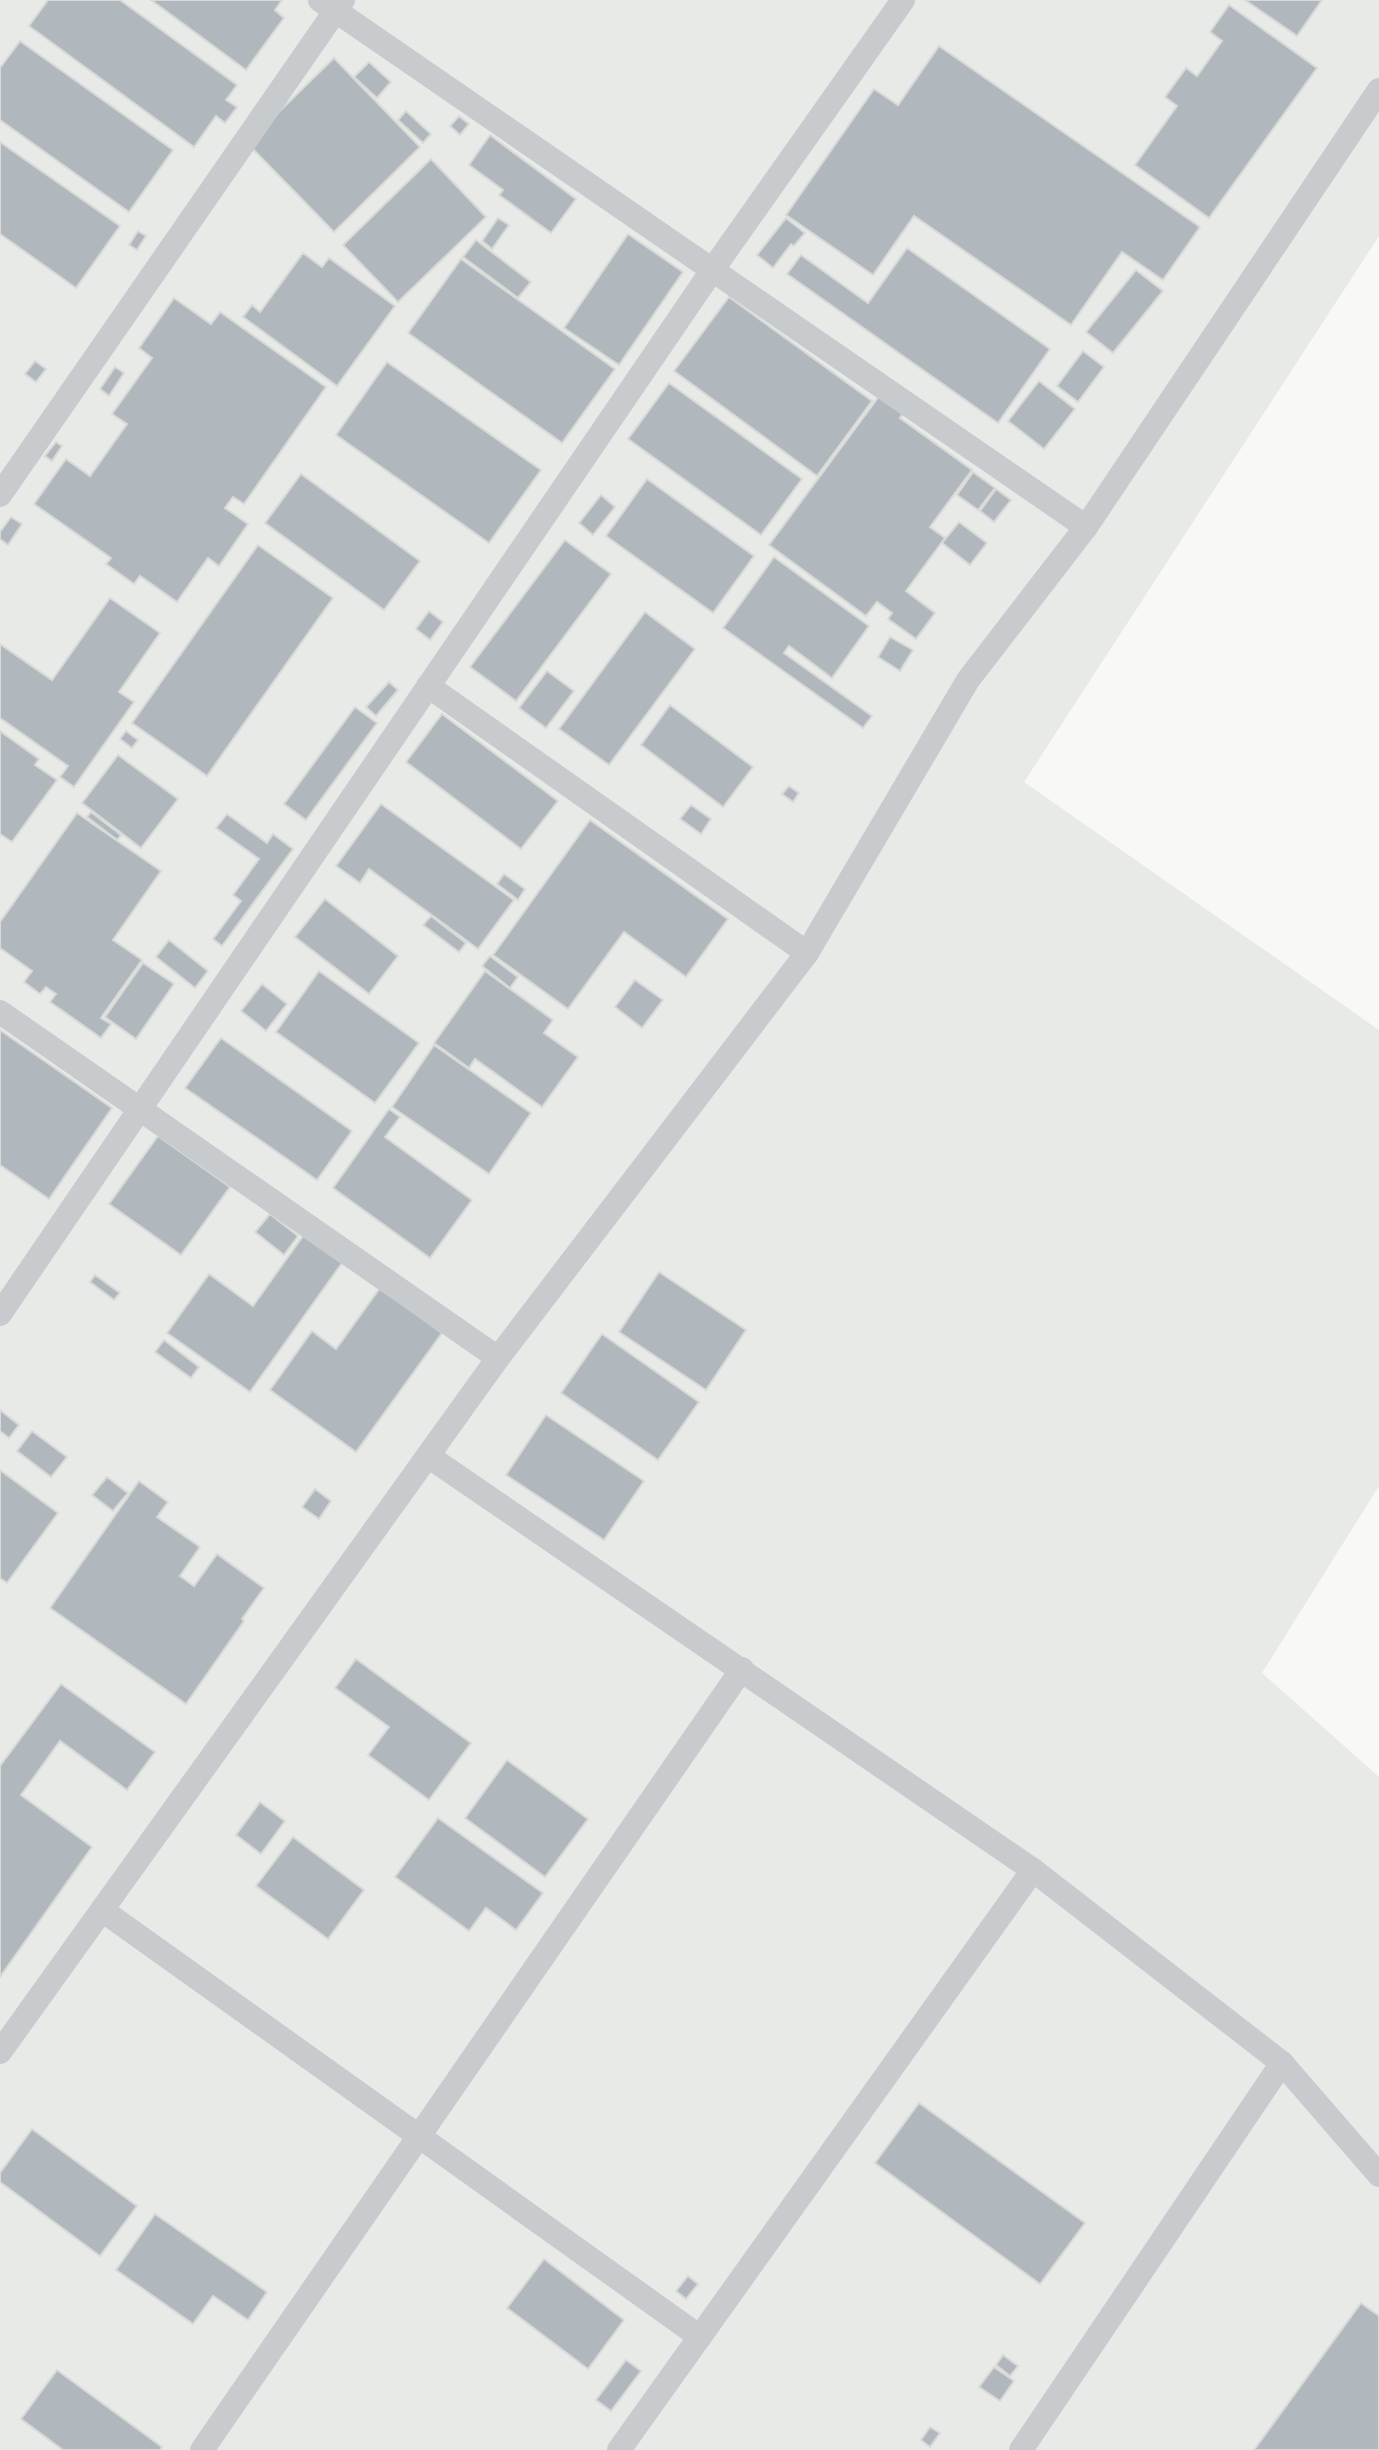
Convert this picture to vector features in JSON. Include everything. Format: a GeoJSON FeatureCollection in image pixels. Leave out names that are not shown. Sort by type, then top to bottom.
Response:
{"type":"FeatureCollection","features":[{"type":"Feature","properties":{"kind":"lane"},"geometry":{"type":"LineString","coordinates":[[0,1314],[713,269],[903,0]]}},
{"type":"Feature","properties":{"kind":"lane"},"geometry":{"type":"LineString","coordinates":[[0,495],[333,4],[1086,527]]}},
{"type":"Feature","properties":{"kind":"lane"},"geometry":{"type":"LineString","coordinates":[[0,2052],[498,1358],[807,953],[968,680],[1086,527],[1379,90]]}},
{"type":"Feature","properties":{"kind":"lane"},"geometry":{"type":"LineString","coordinates":[[428,686],[807,953]]}},
{"type":"Feature","properties":{"kind":"lane"},"geometry":{"type":"LineString","coordinates":[[0,1012],[498,1358]]}},
{"type":"Feature","properties":{"kind":"lane"},"geometry":{"type":"LineString","coordinates":[[428,1456],[1033,1870],[1282,2063],[1379,2175]]}},
{"type":"Feature","properties":{"kind":"lane"},"geometry":{"type":"LineString","coordinates":[[202,2450],[742,1669]]}},
{"type":"Feature","properties":{"kind":"lane"},"geometry":{"type":"LineString","coordinates":[[619,2450],[1033,1870]]}},
{"type":"Feature","properties":{"kind":"lane"},"geometry":{"type":"LineString","coordinates":[[102,1910],[700,2337]]}},
{"type":"Feature","properties":{"kind":"lane"},"geometry":{"type":"LineString","coordinates":[[1021,2450],[1282,2063]]}},
{"type":"Feature","properties":{"kind":"shaded area"},"geometry":{"type":"Polygon","coordinates":[[[0,0],[1379,0],[1379,236],[1024,782],[1379,1030],[1379,1486],[1262,1673],[1379,1777],[1379,2450],[0,2450],[0,0]]]}},
{"type":"Feature","properties":{"kind":"building"},"geometry":{"type":"Polygon","coordinates":[[[48,0],[120,0],[237,85],[226,100],[237,107],[225,123],[216,116],[194,147],[29,26],[48,0]]]}},
{"type":"Feature","properties":{"kind":"building"},"geometry":{"type":"Polygon","coordinates":[[[151,0],[282,0],[275,10],[284,18],[246,70],[151,0]]]}},
{"type":"Feature","properties":{"kind":"building"},"geometry":{"type":"Polygon","coordinates":[[[1245,0],[1322,0],[1297,36],[1245,0]]]}},
{"type":"Feature","properties":{"kind":"building"},"geometry":{"type":"Polygon","coordinates":[[[1229,5],[1317,68],[1209,218],[1135,165],[1177,106],[1165,97],[1186,68],[1197,76],[1222,41],[1210,32],[1229,5]]]}},
{"type":"Feature","properties":{"kind":"building"},"geometry":{"type":"Polygon","coordinates":[[[20,41],[173,150],[129,212],[0,120],[0,68],[20,41]]]}},
{"type":"Feature","properties":{"kind":"building"},"geometry":{"type":"Polygon","coordinates":[[[939,46],[1200,227],[1163,280],[1122,252],[1071,325],[914,216],[873,275],[786,215],[874,89],[898,105],[939,46]]]}},
{"type":"Feature","properties":{"kind":"building"},"geometry":{"type":"Polygon","coordinates":[[[334,58],[420,147],[334,232],[247,143],[334,58]]]}},
{"type":"Feature","properties":{"kind":"building"},"geometry":{"type":"Polygon","coordinates":[[[369,62],[391,82],[377,98],[354,77],[369,62]]]}},
{"type":"Feature","properties":{"kind":"building"},"geometry":{"type":"Polygon","coordinates":[[[406,111],[431,134],[423,143],[398,120],[406,111]]]}},
{"type":"Feature","properties":{"kind":"building"},"geometry":{"type":"Polygon","coordinates":[[[459,116],[469,124],[460,135],[450,126],[459,116]]]}},
{"type":"Feature","properties":{"kind":"building"},"geometry":{"type":"Polygon","coordinates":[[[490,135],[576,199],[551,233],[499,195],[503,190],[469,165],[490,135]]]}},
{"type":"Feature","properties":{"kind":"building"},"geometry":{"type":"Polygon","coordinates":[[[0,142],[120,226],[76,288],[0,234],[0,142]]]}},
{"type":"Feature","properties":{"kind":"building"},"geometry":{"type":"Polygon","coordinates":[[[431,159],[486,217],[398,302],[343,245],[431,159]]]}},
{"type":"Feature","properties":{"kind":"building"},"geometry":{"type":"Polygon","coordinates":[[[498,218],[509,225],[492,249],[482,241],[498,218]]]}},
{"type":"Feature","properties":{"kind":"building"},"geometry":{"type":"Polygon","coordinates":[[[786,218],[805,233],[794,246],[791,244],[773,268],[757,255],[786,218]]]}},
{"type":"Feature","properties":{"kind":"building"},"geometry":{"type":"Polygon","coordinates":[[[138,231],[146,236],[137,250],[129,245],[138,231]]]}},
{"type":"Feature","properties":{"kind":"building"},"geometry":{"type":"Polygon","coordinates":[[[628,234],[683,272],[619,365],[564,328],[628,234]]]}},
{"type":"Feature","properties":{"kind":"building"},"geometry":{"type":"Polygon","coordinates":[[[476,240],[531,282],[518,298],[463,257],[476,240]]]}},
{"type":"Feature","properties":{"kind":"building"},"geometry":{"type":"Polygon","coordinates":[[[907,248],[1050,349],[998,423],[787,274],[801,255],[868,303],[907,248]]]}},
{"type":"Feature","properties":{"kind":"building"},"geometry":{"type":"Polygon","coordinates":[[[303,253],[322,267],[329,258],[395,306],[337,386],[243,317],[252,305],[260,312],[303,253]]]}},
{"type":"Feature","properties":{"kind":"building"},"geometry":{"type":"Polygon","coordinates":[[[461,259],[615,369],[562,443],[408,333],[461,259]]]}},
{"type":"Feature","properties":{"kind":"building"},"geometry":{"type":"Polygon","coordinates":[[[1136,270],[1163,291],[1113,353],[1086,332],[1136,270]]]}},
{"type":"Feature","properties":{"kind":"building"},"geometry":{"type":"Polygon","coordinates":[[[729,297],[872,401],[817,476],[674,371],[729,297]]]}},
{"type":"Feature","properties":{"kind":"building"},"geometry":{"type":"Polygon","coordinates":[[[174,298],[211,324],[220,312],[326,387],[244,504],[233,497],[225,508],[248,524],[219,566],[208,558],[177,602],[140,576],[134,584],[106,564],[111,558],[34,504],[66,459],[90,476],[127,424],[112,414],[152,358],[139,348],[174,298]]]}},
{"type":"Feature","properties":{"kind":"building"},"geometry":{"type":"Polygon","coordinates":[[[1083,351],[1104,367],[1078,402],[1057,386],[1083,351]]]}},
{"type":"Feature","properties":{"kind":"building"},"geometry":{"type":"Polygon","coordinates":[[[35,361],[46,369],[36,382],[25,374],[35,361]]]}},
{"type":"Feature","properties":{"kind":"building"},"geometry":{"type":"Polygon","coordinates":[[[387,362],[541,470],[489,543],[336,435],[387,362]]]}},
{"type":"Feature","properties":{"kind":"building"},"geometry":{"type":"Polygon","coordinates":[[[115,367],[124,373],[109,396],[100,389],[115,367]]]}},
{"type":"Feature","properties":{"kind":"building"},"geometry":{"type":"Polygon","coordinates":[[[1039,381],[1075,409],[1044,449],[1008,421],[1039,381]]]}},
{"type":"Feature","properties":{"kind":"building"},"geometry":{"type":"Polygon","coordinates":[[[669,383],[802,479],[761,535],[628,439],[669,383]]]}},
{"type":"Feature","properties":{"kind":"building"},"geometry":{"type":"Polygon","coordinates":[[[880,395],[904,412],[900,418],[972,470],[930,527],[945,538],[906,591],[935,613],[916,639],[888,619],[892,613],[877,602],[866,616],[769,545],[880,395]]]}},
{"type":"Feature","properties":{"kind":"building"},"geometry":{"type":"Polygon","coordinates":[[[56,442],[62,446],[52,461],[45,456],[56,442]]]}},
{"type":"Feature","properties":{"kind":"building"},"geometry":{"type":"Polygon","coordinates":[[[973,472],[995,488],[978,510],[957,495],[973,472]]]}},
{"type":"Feature","properties":{"kind":"building"},"geometry":{"type":"Polygon","coordinates":[[[301,474],[420,561],[384,610],[265,523],[301,474]]]}},
{"type":"Feature","properties":{"kind":"building"},"geometry":{"type":"Polygon","coordinates":[[[647,479],[754,556],[713,613],[606,536],[647,479]]]}},
{"type":"Feature","properties":{"kind":"building"},"geometry":{"type":"Polygon","coordinates":[[[996,489],[1011,500],[994,522],[980,511],[996,489]]]}},
{"type":"Feature","properties":{"kind":"building"},"geometry":{"type":"Polygon","coordinates":[[[601,495],[615,507],[593,535],[579,523],[601,495]]]}},
{"type":"Feature","properties":{"kind":"building"},"geometry":{"type":"Polygon","coordinates":[[[11,517],[22,524],[8,545],[0,539],[0,532],[11,517]]]}},
{"type":"Feature","properties":{"kind":"building"},"geometry":{"type":"Polygon","coordinates":[[[959,522],[987,543],[970,565],[942,543],[959,522]]]}},
{"type":"Feature","properties":{"kind":"building"},"geometry":{"type":"Polygon","coordinates":[[[565,540],[611,574],[516,701],[470,667],[565,540]]]}},
{"type":"Feature","properties":{"kind":"building"},"geometry":{"type":"Polygon","coordinates":[[[258,545],[333,598],[207,776],[132,723],[258,545]]]}},
{"type":"Feature","properties":{"kind":"building"},"geometry":{"type":"Polygon","coordinates":[[[774,557],[869,626],[832,678],[789,646],[784,653],[872,716],[863,728],[723,628],[774,557]]]}},
{"type":"Feature","properties":{"kind":"building"},"geometry":{"type":"Polygon","coordinates":[[[110,598],[160,633],[119,692],[134,702],[74,787],[60,777],[68,766],[0,718],[0,644],[52,680],[110,598]]]}},
{"type":"Feature","properties":{"kind":"building"},"geometry":{"type":"Polygon","coordinates":[[[429,611],[443,622],[430,640],[416,629],[429,611]]]}},
{"type":"Feature","properties":{"kind":"building"},"geometry":{"type":"Polygon","coordinates":[[[645,612],[695,649],[609,765],[559,729],[645,612]]]}},
{"type":"Feature","properties":{"kind":"building"},"geometry":{"type":"Polygon","coordinates":[[[890,637],[913,650],[900,671],[878,657],[890,637]]]}},
{"type":"Feature","properties":{"kind":"building"},"geometry":{"type":"Polygon","coordinates":[[[547,671],[574,691],[546,728],[519,708],[547,671]]]}},
{"type":"Feature","properties":{"kind":"building"},"geometry":{"type":"Polygon","coordinates":[[[389,682],[398,690],[376,716],[366,707],[389,682]]]}},
{"type":"Feature","properties":{"kind":"building"},"geometry":{"type":"Polygon","coordinates":[[[670,705],[753,767],[723,807],[641,745],[670,705]]]}},
{"type":"Feature","properties":{"kind":"building"},"geometry":{"type":"Polygon","coordinates":[[[355,707],[377,723],[306,820],[284,804],[355,707]]]}},
{"type":"Feature","properties":{"kind":"building"},"geometry":{"type":"Polygon","coordinates":[[[442,714],[558,801],[521,849],[406,762],[442,714]]]}},
{"type":"Feature","properties":{"kind":"building"},"geometry":{"type":"Polygon","coordinates":[[[0,731],[39,759],[35,765],[57,780],[12,842],[0,834],[0,731]]]}},
{"type":"Feature","properties":{"kind":"building"},"geometry":{"type":"Polygon","coordinates":[[[126,731],[138,740],[132,748],[120,739],[126,731]]]}},
{"type":"Feature","properties":{"kind":"building"},"geometry":{"type":"Polygon","coordinates":[[[118,755],[178,799],[141,848],[82,803],[118,755]]]}},
{"type":"Feature","properties":{"kind":"building"},"geometry":{"type":"Polygon","coordinates":[[[789,786],[799,793],[793,802],[782,794],[789,786]]]}},
{"type":"Feature","properties":{"kind":"building"},"geometry":{"type":"Polygon","coordinates":[[[381,804],[514,900],[478,949],[369,869],[360,883],[336,866],[381,804]]]}},
{"type":"Feature","properties":{"kind":"building"},"geometry":{"type":"Polygon","coordinates":[[[691,805],[711,819],[701,834],[680,819],[691,805]]]}},
{"type":"Feature","properties":{"kind":"building"},"geometry":{"type":"Polygon","coordinates":[[[91,812],[121,835],[117,840],[87,817],[91,812]]]}},
{"type":"Feature","properties":{"kind":"building"},"geometry":{"type":"Polygon","coordinates":[[[77,813],[161,871],[113,940],[142,960],[101,1018],[111,1024],[101,1038],[50,1002],[56,994],[46,987],[40,994],[24,982],[32,971],[0,948],[0,922],[77,813]]]}},
{"type":"Feature","properties":{"kind":"building"},"geometry":{"type":"Polygon","coordinates":[[[227,814],[267,843],[273,834],[293,849],[222,946],[213,939],[241,901],[233,895],[259,859],[216,828],[227,814]]]}},
{"type":"Feature","properties":{"kind":"building"},"geometry":{"type":"Polygon","coordinates":[[[590,820],[728,919],[686,977],[624,932],[568,1009],[493,955],[590,820]]]}},
{"type":"Feature","properties":{"kind":"building"},"geometry":{"type":"Polygon","coordinates":[[[504,874],[525,889],[518,900],[497,884],[504,874]]]}},
{"type":"Feature","properties":{"kind":"building"},"geometry":{"type":"Polygon","coordinates":[[[325,899],[398,956],[369,994],[295,937],[325,899]]]}},
{"type":"Feature","properties":{"kind":"building"},"geometry":{"type":"Polygon","coordinates":[[[431,916],[466,943],[459,952],[423,925],[431,916]]]}},
{"type":"Feature","properties":{"kind":"building"},"geometry":{"type":"Polygon","coordinates":[[[169,940],[208,971],[195,988],[156,957],[169,940]]]}},
{"type":"Feature","properties":{"kind":"building"},"geometry":{"type":"Polygon","coordinates":[[[490,956],[518,977],[510,988],[482,966],[490,956]]]}},
{"type":"Feature","properties":{"kind":"building"},"geometry":{"type":"Polygon","coordinates":[[[143,963],[174,984],[136,1039],[105,1017],[143,963]]]}},
{"type":"Feature","properties":{"kind":"building"},"geometry":{"type":"Polygon","coordinates":[[[319,971],[419,1043],[375,1103],[276,1032],[319,971]]]}},
{"type":"Feature","properties":{"kind":"building"},"geometry":{"type":"Polygon","coordinates":[[[485,971],[553,1020],[544,1033],[578,1057],[542,1107],[475,1059],[469,1068],[434,1043],[485,971]]]}},
{"type":"Feature","properties":{"kind":"building"},"geometry":{"type":"Polygon","coordinates":[[[635,980],[663,1000],[642,1028],[615,1007],[635,980]]]}},
{"type":"Feature","properties":{"kind":"building"},"geometry":{"type":"Polygon","coordinates":[[[262,984],[287,1004],[266,1031],[241,1011],[262,984]]]}},
{"type":"Feature","properties":{"kind":"building"},"geometry":{"type":"Polygon","coordinates":[[[0,1030],[112,1108],[49,1199],[0,1165],[0,1030]]]}},
{"type":"Feature","properties":{"kind":"building"},"geometry":{"type":"Polygon","coordinates":[[[221,1038],[352,1131],[317,1180],[185,1088],[221,1038]]]}},
{"type":"Feature","properties":{"kind":"building"},"geometry":{"type":"Polygon","coordinates":[[[434,1045],[531,1113],[489,1174],[392,1107],[434,1045]]]}},
{"type":"Feature","properties":{"kind":"building"},"geometry":{"type":"Polygon","coordinates":[[[389,1109],[400,1117],[385,1137],[472,1200],[430,1258],[333,1188],[389,1109]]]}},
{"type":"Feature","properties":{"kind":"building"},"geometry":{"type":"Polygon","coordinates":[[[158,1136],[230,1187],[181,1255],[109,1204],[158,1136]]]}},
{"type":"Feature","properties":{"kind":"building"},"geometry":{"type":"Polygon","coordinates":[[[270,1214],[298,1236],[284,1255],[255,1232],[270,1214]]]}},
{"type":"Feature","properties":{"kind":"building"},"geometry":{"type":"Polygon","coordinates":[[[303,1236],[342,1263],[250,1392],[167,1333],[209,1274],[253,1306],[303,1236]]]}},
{"type":"Feature","properties":{"kind":"building"},"geometry":{"type":"Polygon","coordinates":[[[659,1272],[746,1330],[706,1390],[619,1332],[659,1272]]]}},
{"type":"Feature","properties":{"kind":"building"},"geometry":{"type":"Polygon","coordinates":[[[95,1275],[120,1293],[114,1300],[90,1282],[95,1275]]]}},
{"type":"Feature","properties":{"kind":"building"},"geometry":{"type":"Polygon","coordinates":[[[380,1288],[442,1333],[356,1452],[270,1390],[312,1331],[336,1349],[380,1288]]]}},
{"type":"Feature","properties":{"kind":"building"},"geometry":{"type":"Polygon","coordinates":[[[602,1334],[699,1402],[658,1460],[561,1393],[602,1334]]]}},
{"type":"Feature","properties":{"kind":"building"},"geometry":{"type":"Polygon","coordinates":[[[164,1340],[199,1367],[191,1378],[155,1352],[164,1340]]]}},
{"type":"Feature","properties":{"kind":"building"},"geometry":{"type":"Polygon","coordinates":[[[0,1410],[19,1425],[9,1438],[0,1431],[0,1410]]]}},
{"type":"Feature","properties":{"kind":"building"},"geometry":{"type":"Polygon","coordinates":[[[546,1415],[644,1481],[604,1540],[506,1475],[546,1415]]]}},
{"type":"Feature","properties":{"kind":"building"},"geometry":{"type":"Polygon","coordinates":[[[32,1431],[67,1457],[51,1477],[17,1451],[32,1431]]]}},
{"type":"Feature","properties":{"kind":"building"},"geometry":{"type":"Polygon","coordinates":[[[0,1470],[58,1513],[7,1583],[0,1578],[0,1470]]]}},
{"type":"Feature","properties":{"kind":"building"},"geometry":{"type":"Polygon","coordinates":[[[107,1477],[128,1493],[113,1511],[92,1495],[107,1477]]]}},
{"type":"Feature","properties":{"kind":"building"},"geometry":{"type":"Polygon","coordinates":[[[139,1481],[168,1502],[157,1517],[200,1547],[180,1576],[194,1586],[217,1554],[264,1588],[186,1704],[50,1608],[139,1481]]]}},
{"type":"Feature","properties":{"kind":"building"},"geometry":{"type":"Polygon","coordinates":[[[315,1489],[331,1501],[319,1519],[302,1507],[315,1489]]]}},
{"type":"Feature","properties":{"kind":"building"},"geometry":{"type":"Polygon","coordinates":[[[356,1659],[471,1743],[429,1800],[368,1755],[389,1727],[335,1688],[356,1659]]]}},
{"type":"Feature","properties":{"kind":"building"},"geometry":{"type":"Polygon","coordinates":[[[61,1684],[155,1752],[127,1790],[60,1741],[21,1795],[92,1847],[0,1977],[0,1766],[61,1684]]]}},
{"type":"Feature","properties":{"kind":"building"},"geometry":{"type":"Polygon","coordinates":[[[507,1760],[588,1819],[545,1877],[465,1818],[507,1760]]]}},
{"type":"Feature","properties":{"kind":"building"},"geometry":{"type":"Polygon","coordinates":[[[260,1802],[285,1821],[261,1854],[236,1835],[260,1802]]]}},
{"type":"Feature","properties":{"kind":"building"},"geometry":{"type":"Polygon","coordinates":[[[438,1818],[543,1893],[516,1930],[486,1908],[469,1931],[395,1877],[438,1818]]]}},
{"type":"Feature","properties":{"kind":"building"},"geometry":{"type":"Polygon","coordinates":[[[293,1837],[364,1890],[328,1939],[256,1886],[293,1837]]]}},
{"type":"Feature","properties":{"kind":"building"},"geometry":{"type":"Polygon","coordinates":[[[919,2103],[1085,2223],[1040,2284],[875,2163],[919,2103]]]}},
{"type":"Feature","properties":{"kind":"building"},"geometry":{"type":"Polygon","coordinates":[[[32,2129],[137,2206],[100,2256],[0,2182],[0,2173],[32,2129]]]}},
{"type":"Feature","properties":{"kind":"building"},"geometry":{"type":"Polygon","coordinates":[[[155,2214],[267,2292],[248,2320],[213,2296],[193,2324],[116,2270],[155,2214]]]}},
{"type":"Feature","properties":{"kind":"building"},"geometry":{"type":"Polygon","coordinates":[[[544,2259],[624,2320],[588,2369],[507,2308],[544,2259]]]}},
{"type":"Feature","properties":{"kind":"building"},"geometry":{"type":"Polygon","coordinates":[[[688,2276],[698,2284],[686,2299],[676,2291],[688,2276]]]}},
{"type":"Feature","properties":{"kind":"building"},"geometry":{"type":"Polygon","coordinates":[[[1361,2303],[1379,2316],[1379,2450],[1254,2450],[1361,2303]]]}},
{"type":"Feature","properties":{"kind":"building"},"geometry":{"type":"Polygon","coordinates":[[[1003,2355],[1018,2366],[1010,2376],[996,2365],[1003,2355]]]}},
{"type":"Feature","properties":{"kind":"building"},"geometry":{"type":"Polygon","coordinates":[[[626,2360],[641,2371],[611,2411],[596,2400],[626,2360]]]}},
{"type":"Feature","properties":{"kind":"building"},"geometry":{"type":"Polygon","coordinates":[[[994,2367],[1014,2381],[1000,2401],[979,2387],[994,2367]]]}},
{"type":"Feature","properties":{"kind":"building"},"geometry":{"type":"Polygon","coordinates":[[[57,2370],[162,2447],[160,2450],[63,2450],[21,2419],[57,2370]]]}},
{"type":"Feature","properties":{"kind":"building"},"geometry":{"type":"Polygon","coordinates":[[[930,2427],[940,2433],[930,2447],[921,2440],[930,2427]]]}}]}
